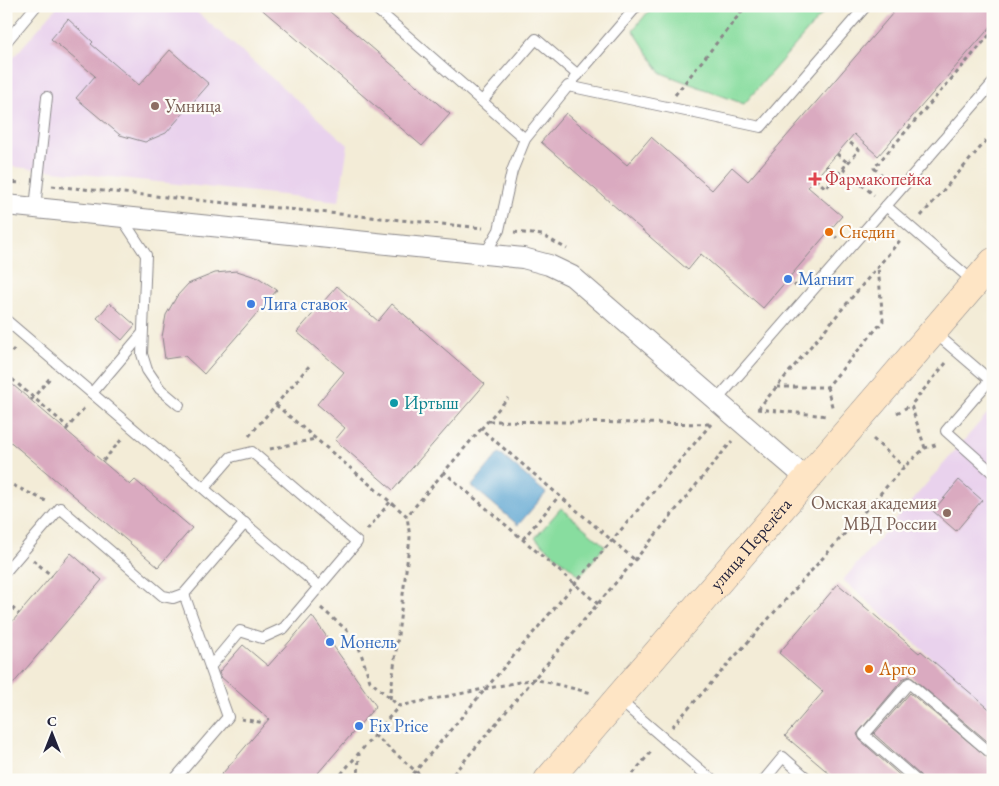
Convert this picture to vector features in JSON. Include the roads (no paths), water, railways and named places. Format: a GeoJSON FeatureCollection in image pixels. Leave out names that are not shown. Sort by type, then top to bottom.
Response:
{"type":"FeatureCollection","features":[{"type":"Feature","properties":{"kind":"main road","name":"улица Перелёта"},"geometry":{"type":"LineString","coordinates":[[548,780],[993,262]]}},
{"type":"Feature","properties":{"kind":"street"},"geometry":{"type":"LineString","coordinates":[[6,204],[523,258],[549,265],[572,276],[807,479]]}},
{"type":"Feature","properties":{"kind":"lane"},"geometry":{"type":"LineString","coordinates":[[6,42],[36,6]]}},
{"type":"Feature","properties":{"kind":"lane"},"geometry":{"type":"LineString","coordinates":[[373,6],[525,138]]}},
{"type":"Feature","properties":{"kind":"lane"},"geometry":{"type":"LineString","coordinates":[[485,254],[499,230],[512,171],[525,138],[637,6]]}},
{"type":"Feature","properties":{"kind":"lane"},"geometry":{"type":"LineString","coordinates":[[568,86],[761,127],[866,6]]}},
{"type":"Feature","properties":{"kind":"lane"},"geometry":{"type":"LineString","coordinates":[[482,101],[536,39],[578,75]]}},
{"type":"Feature","properties":{"kind":"lane"},"geometry":{"type":"LineString","coordinates":[[716,401],[993,82]]}},
{"type":"Feature","properties":{"kind":"lane"},"geometry":{"type":"LineString","coordinates":[[35,208],[47,97]]}},
{"type":"Feature","properties":{"kind":"lane"},"geometry":{"type":"LineString","coordinates":[[886,206],[975,283]]}},
{"type":"Feature","properties":{"kind":"lane"},"geometry":{"type":"LineString","coordinates":[[121,216],[146,255],[142,354],[147,370],[160,389],[179,405]]}},
{"type":"Feature","properties":{"kind":"lane"},"geometry":{"type":"LineString","coordinates":[[6,320],[318,586]]}},
{"type":"Feature","properties":{"kind":"lane"},"geometry":{"type":"LineString","coordinates":[[934,331],[990,380],[946,431],[993,473]]}},
{"type":"Feature","properties":{"kind":"lane"},"geometry":{"type":"LineString","coordinates":[[94,394],[142,334]]}},
{"type":"Feature","properties":{"kind":"lane"},"geometry":{"type":"LineString","coordinates":[[204,488],[231,457],[252,452],[357,542],[284,628],[262,638],[240,631],[210,667]]}},
{"type":"Feature","properties":{"kind":"lane"},"geometry":{"type":"LineString","coordinates":[[6,571],[60,508],[163,596],[173,598],[184,594],[244,523]]}},
{"type":"Feature","properties":{"kind":"lane"},"geometry":{"type":"LineString","coordinates":[[174,780],[228,717],[184,594]]}},
{"type":"Feature","properties":{"kind":"lane"},"geometry":{"type":"LineString","coordinates":[[916,780],[864,736],[909,683],[993,755]]}},
{"type":"Feature","properties":{"kind":"lane"},"geometry":{"type":"LineString","coordinates":[[618,699],[712,780]]}},
{"type":"Feature","properties":{"kind":"lane"},"geometry":{"type":"LineString","coordinates":[[764,780],[783,757],[809,780]]}},
{"type":"Feature","properties":{"kind":"water"},"geometry":{"type":"Polygon","coordinates":[[[499,453],[546,493],[518,525],[472,486],[499,453]]]}},
{"type":"Feature","properties":{"kind":"place","name":"Умница"},"geometry":{"type":"Point","coordinates":[155,106]}},
{"type":"Feature","properties":{"kind":"place","name":"Фармакопейка"},"geometry":{"type":"Point","coordinates":[815,179]}},
{"type":"Feature","properties":{"kind":"place","name":"Снедин"},"geometry":{"type":"Point","coordinates":[829,232]}},
{"type":"Feature","properties":{"kind":"place","name":"Магнит"},"geometry":{"type":"Point","coordinates":[788,279]}},
{"type":"Feature","properties":{"kind":"place","name":"Лига ставок"},"geometry":{"type":"Point","coordinates":[251,304]}},
{"type":"Feature","properties":{"kind":"place","name":"Иртыш"},"geometry":{"type":"Point","coordinates":[394,403]}},
{"type":"Feature","properties":{"kind":"place","name":"Омская академия МВД России"},"geometry":{"type":"Point","coordinates":[947,513]}},
{"type":"Feature","properties":{"kind":"place","name":"Монель"},"geometry":{"type":"Point","coordinates":[330,642]}},
{"type":"Feature","properties":{"kind":"place","name":"Арго"},"geometry":{"type":"Point","coordinates":[869,669]}},
{"type":"Feature","properties":{"kind":"place","name":"Fix Price"},"geometry":{"type":"Point","coordinates":[359,726]}}]}
